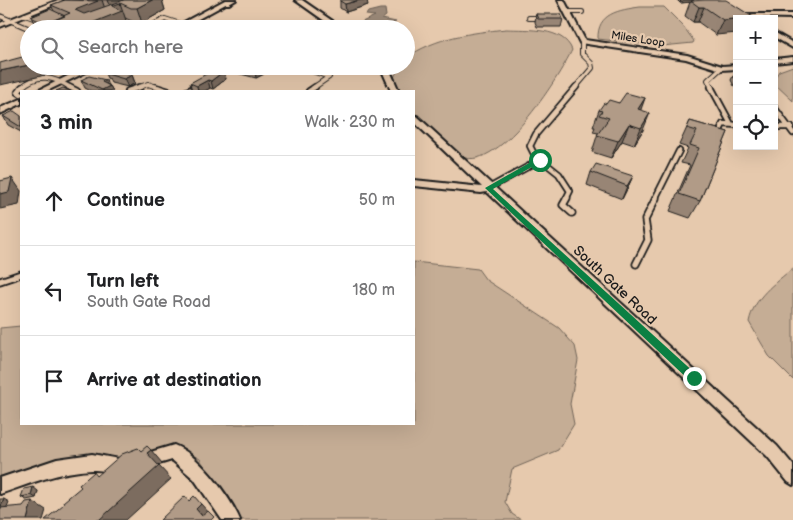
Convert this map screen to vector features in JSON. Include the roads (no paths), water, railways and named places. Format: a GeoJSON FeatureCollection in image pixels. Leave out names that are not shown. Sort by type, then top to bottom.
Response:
{"type":"FeatureCollection","features":[{"type":"Feature","properties":{"kind":"street"},"geometry":{"type":"LineString","coordinates":[[0,24],[64,0]]}},
{"type":"Feature","properties":{"kind":"street"},"geometry":{"type":"LineString","coordinates":[[298,0],[328,20]]}},
{"type":"Feature","properties":{"kind":"street"},"geometry":{"type":"LineString","coordinates":[[561,0],[566,16],[582,42]]}},
{"type":"Feature","properties":{"kind":"street"},"geometry":{"type":"LineString","coordinates":[[193,20],[231,1]]}},
{"type":"Feature","properties":{"kind":"street"},"geometry":{"type":"LineString","coordinates":[[738,11],[745,15]]}},
{"type":"Feature","properties":{"kind":"street"},"geometry":{"type":"LineString","coordinates":[[778,16],[793,16]]}},
{"type":"Feature","properties":{"kind":"street"},"geometry":{"type":"LineString","coordinates":[[778,37],[793,46]]}},
{"type":"Feature","properties":{"kind":"street","name":"Miles Loop"},"geometry":{"type":"LineString","coordinates":[[582,42],[686,58],[721,68],[733,67]]}},
{"type":"Feature","properties":{"kind":"street"},"geometry":{"type":"LineString","coordinates":[[778,61],[793,59]]}},
{"type":"Feature","properties":{"kind":"street"},"geometry":{"type":"LineString","coordinates":[[44,90],[75,75]]}},
{"type":"Feature","properties":{"kind":"street"},"geometry":{"type":"LineString","coordinates":[[388,75],[395,90]]}},
{"type":"Feature","properties":{"kind":"street"},"geometry":{"type":"LineString","coordinates":[[0,111],[20,101]]}},
{"type":"Feature","properties":{"kind":"street"},"geometry":{"type":"LineString","coordinates":[[0,102],[9,106]]}},
{"type":"Feature","properties":{"kind":"street","name":"South Gate Road"},"geometry":{"type":"LineString","coordinates":[[415,119],[772,451],[793,477]]}},
{"type":"Feature","properties":{"kind":"street"},"geometry":{"type":"LineString","coordinates":[[415,183],[481,190],[489,188]]}},
{"type":"Feature","properties":{"kind":"street"},"geometry":{"type":"LineString","coordinates":[[0,486],[57,466],[92,462],[125,466],[174,452],[194,465],[232,520]]}},
{"type":"Feature","properties":{"kind":"lane"},"geometry":{"type":"LineString","coordinates":[[566,16],[582,12]]}},
{"type":"Feature","properties":{"kind":"lane"},"geometry":{"type":"LineString","coordinates":[[25,15],[36,20],[47,19]]}},
{"type":"Feature","properties":{"kind":"lane"},"geometry":{"type":"LineString","coordinates":[[0,16],[20,24]]}},
{"type":"Feature","properties":{"kind":"lane"},"geometry":{"type":"LineString","coordinates":[[529,18],[545,18]]}},
{"type":"Feature","properties":{"kind":"lane"},"geometry":{"type":"LineString","coordinates":[[572,213],[563,205],[570,191],[559,174],[540,160],[530,146],[532,140],[592,68],[591,63],[582,54],[582,42]]}},
{"type":"Feature","properties":{"kind":"lane"},"geometry":{"type":"LineString","coordinates":[[721,68],[719,72],[712,75],[708,80],[730,124]]}},
{"type":"Feature","properties":{"kind":"lane"},"geometry":{"type":"LineString","coordinates":[[210,79],[217,75]]}},
{"type":"Feature","properties":{"kind":"lane"},"geometry":{"type":"LineString","coordinates":[[310,90],[329,77],[324,75]]}},
{"type":"Feature","properties":{"kind":"lane"},"geometry":{"type":"LineString","coordinates":[[20,93],[18,92],[20,86],[38,78],[50,77],[75,90]]}},
{"type":"Feature","properties":{"kind":"lane"},"geometry":{"type":"LineString","coordinates":[[189,90],[202,83]]}},
{"type":"Feature","properties":{"kind":"lane"},"geometry":{"type":"LineString","coordinates":[[131,90],[148,84],[166,90]]}},
{"type":"Feature","properties":{"kind":"lane"},"geometry":{"type":"LineString","coordinates":[[778,112],[791,127],[793,133]]}},
{"type":"Feature","properties":{"kind":"lane"},"geometry":{"type":"LineString","coordinates":[[713,145],[723,124],[733,124]]}},
{"type":"Feature","properties":{"kind":"lane"},"geometry":{"type":"LineString","coordinates":[[778,127],[791,127]]}},
{"type":"Feature","properties":{"kind":"lane"},"geometry":{"type":"LineString","coordinates":[[636,264],[648,240],[645,220],[679,151]]}},
{"type":"Feature","properties":{"kind":"lane"},"geometry":{"type":"LineString","coordinates":[[489,188],[540,160]]}},
{"type":"Feature","properties":{"kind":"lane"},"geometry":{"type":"LineString","coordinates":[[0,281],[20,274]]}}]}
